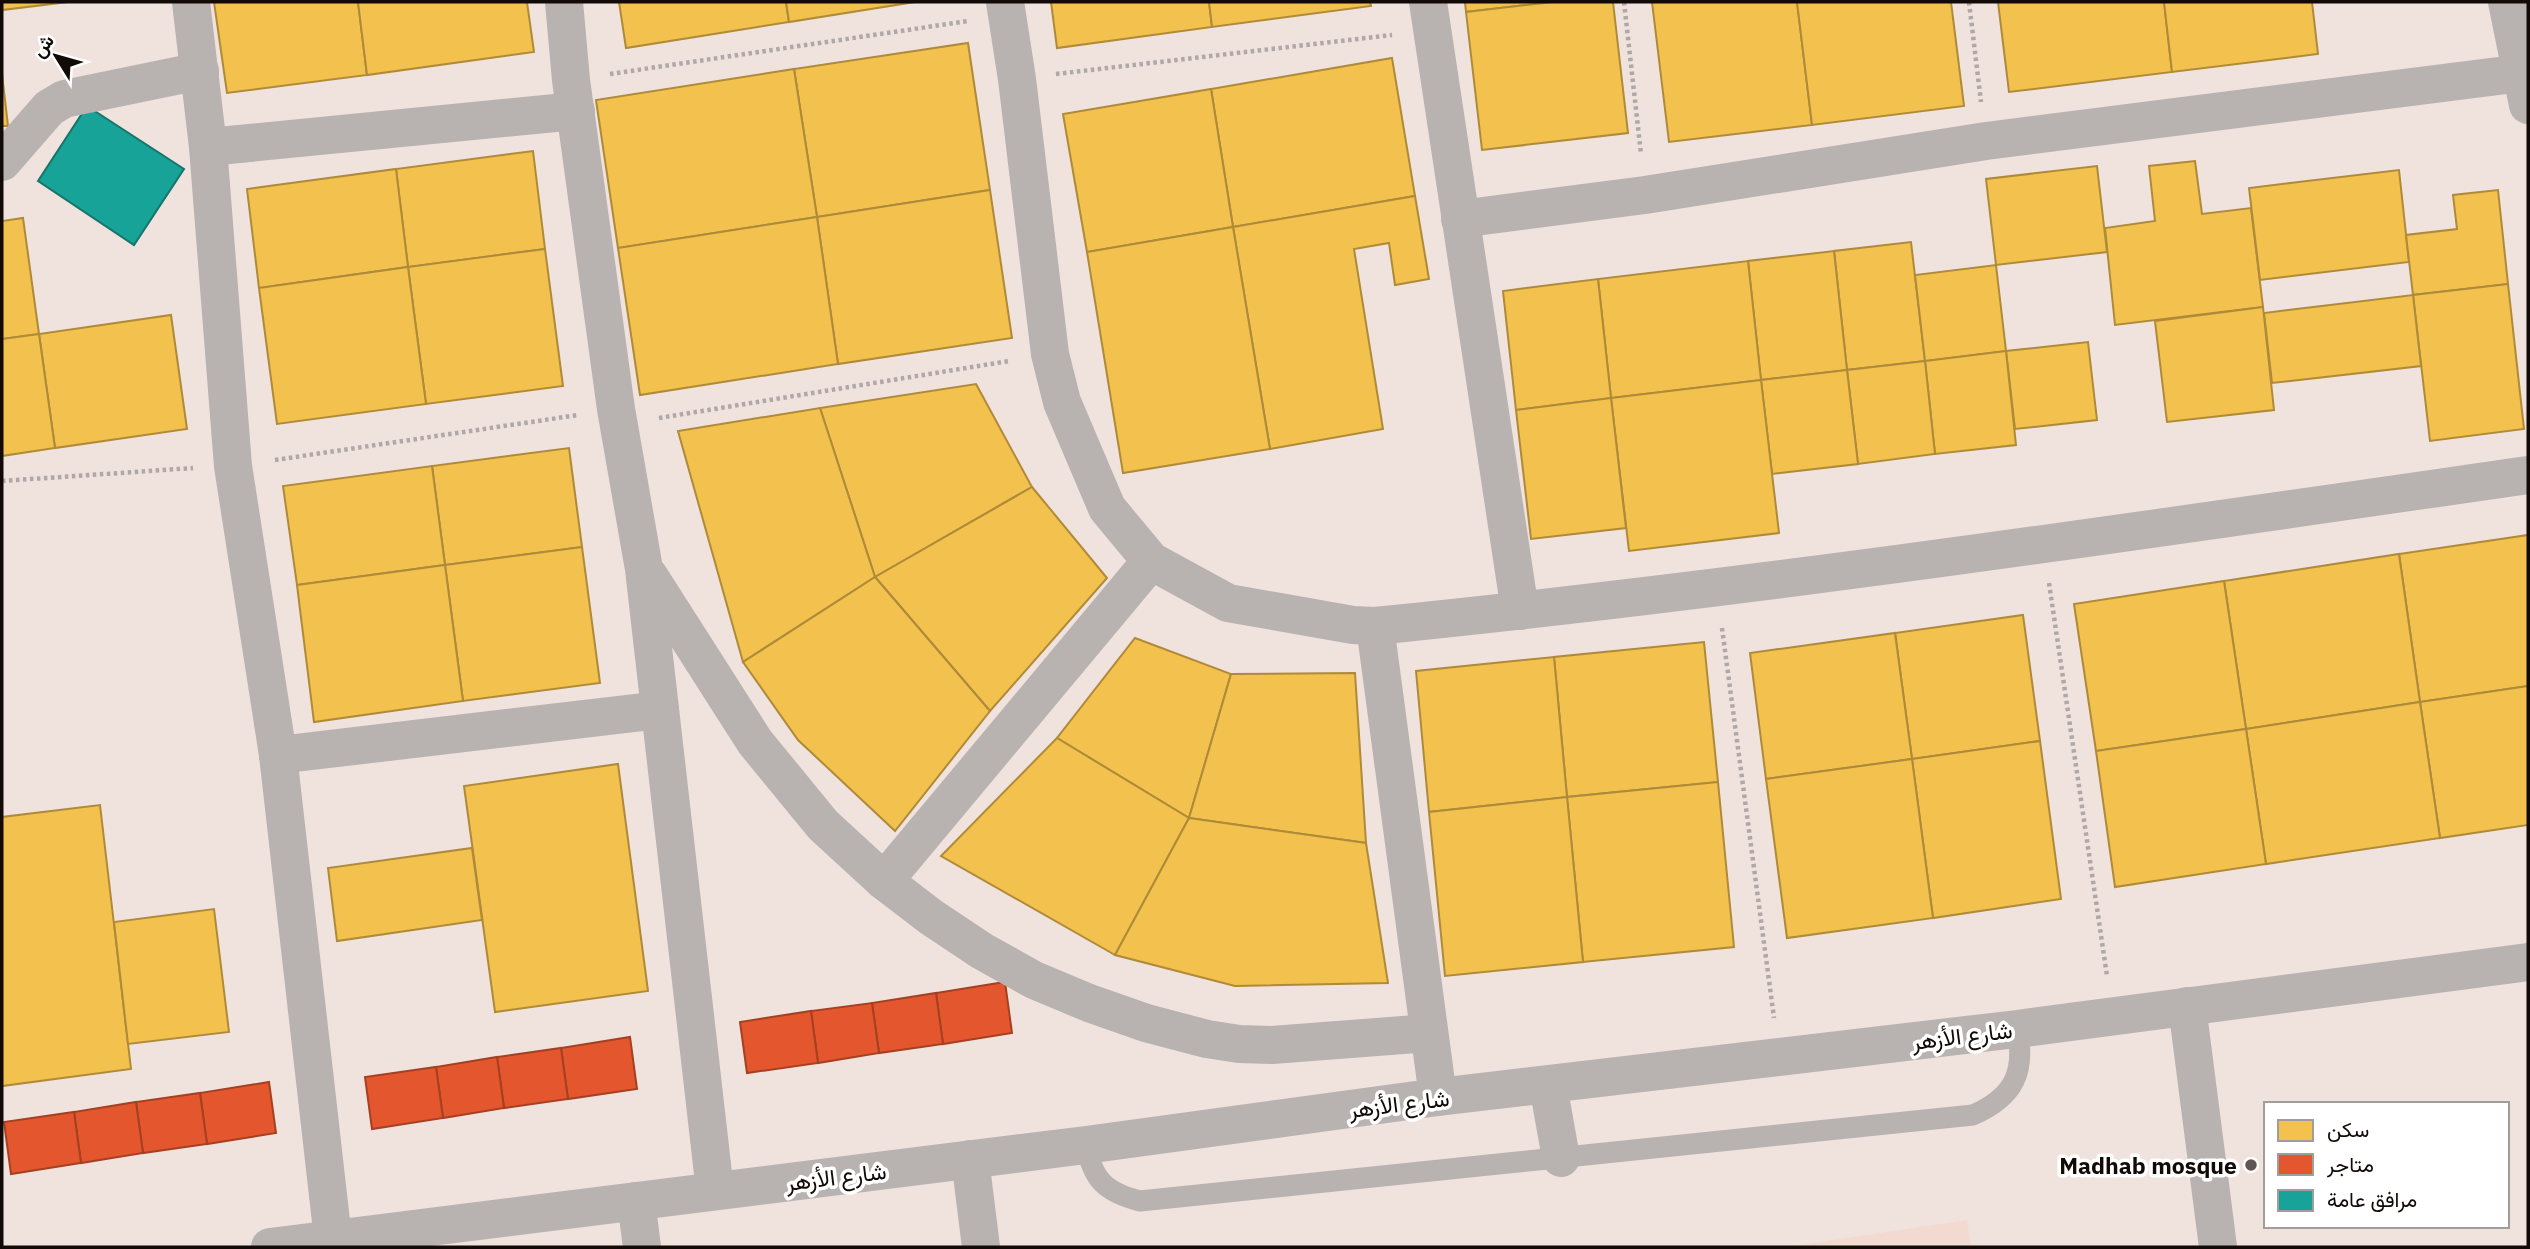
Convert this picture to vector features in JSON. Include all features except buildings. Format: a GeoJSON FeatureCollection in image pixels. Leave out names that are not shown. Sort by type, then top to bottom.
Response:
{"type":"FeatureCollection","features":[{"type":"Feature","properties":{"kind":"street"},"geometry":{"type":"LineString","coordinates":[[191,2],[208,147],[233,466],[278,755],[333,1239]]}},
{"type":"Feature","properties":{"kind":"street"},"geometry":{"type":"LineString","coordinates":[[564,2],[573,96],[618,417],[644,569],[715,1191]]}},
{"type":"Feature","properties":{"kind":"street"},"geometry":{"type":"LineString","coordinates":[[1460,219],[1645,195],[1986,141],[2525,89],[2507,2]]}},
{"type":"Feature","properties":{"kind":"street"},"geometry":{"type":"LineString","coordinates":[[1006,9],[1050,354],[1062,402],[1107,508],[1151,561],[1228,603],[1353,625],[1375,626],[1520,611],[2043,544],[2528,475]]}},
{"type":"Feature","properties":{"kind":"street"},"geometry":{"type":"LineString","coordinates":[[1430,16],[1520,611]]}},
{"type":"Feature","properties":{"kind":"street"},"geometry":{"type":"LineString","coordinates":[[2,162],[49,108],[64,99],[200,71]]}},
{"type":"Feature","properties":{"kind":"street"},"geometry":{"type":"LineString","coordinates":[[208,147],[573,96]]}},
{"type":"Feature","properties":{"kind":"street"},"geometry":{"type":"LineString","coordinates":[[884,881],[1151,561]]}},
{"type":"Feature","properties":{"kind":"street"},"geometry":{"type":"LineString","coordinates":[[644,569],[755,742],[823,825],[884,881],[982,951],[1034,980],[1089,1003],[1176,1032],[1239,1044],[1272,1045],[1429,1033]]}},
{"type":"Feature","properties":{"kind":"street"},"geometry":{"type":"LineString","coordinates":[[1375,626],[1438,1097]]}},
{"type":"Feature","properties":{"kind":"street"},"geometry":{"type":"LineString","coordinates":[[278,755],[660,710]]}},
{"type":"Feature","properties":{"kind":"street","name":"شارع الأزهر"},"geometry":{"type":"LineString","coordinates":[[270,1247],[1086,1145],[1438,1097],[2017,1028],[2528,962]]}},
{"type":"Feature","properties":{"kind":"street"},"geometry":{"type":"LineString","coordinates":[[2187,1006],[2218,1247]]}},
{"type":"Feature","properties":{"kind":"street"},"geometry":{"type":"LineString","coordinates":[[1548,1085],[1561,1158]]}},
{"type":"Feature","properties":{"kind":"street"},"geometry":{"type":"LineString","coordinates":[[970,1159],[981,1247]]}},
{"type":"Feature","properties":{"kind":"street"},"geometry":{"type":"LineString","coordinates":[[636,1201],[642,1247]]}},
{"type":"Feature","properties":{"kind":"lane"},"geometry":{"type":"LineString","coordinates":[[1086,1145],[1090,1166],[1101,1184],[1119,1196],[1140,1201],[1973,1115],[1993,1106],[2001,1099],[2009,1091],[2019,1072],[2022,1050],[2017,1028]]}},
{"type":"Feature","properties":{"kind":"path"},"geometry":{"type":"LineString","coordinates":[[1623,2],[1645,195]]}},
{"type":"Feature","properties":{"kind":"path"},"geometry":{"type":"LineString","coordinates":[[1969,2],[1986,141]]}},
{"type":"Feature","properties":{"kind":"path"},"geometry":{"type":"LineString","coordinates":[[573,96],[1006,9]]}},
{"type":"Feature","properties":{"kind":"path"},"geometry":{"type":"LineString","coordinates":[[1017,79],[1430,16]]}},
{"type":"Feature","properties":{"kind":"path"},"geometry":{"type":"LineString","coordinates":[[2,481],[233,466],[618,417],[1050,354]]}},
{"type":"Feature","properties":{"kind":"path"},"geometry":{"type":"LineString","coordinates":[[2043,544],[2112,1015]]}},
{"type":"Feature","properties":{"kind":"path"},"geometry":{"type":"LineString","coordinates":[[1717,586],[1779,1057]]}},
{"type":"Feature","properties":{"kind":"shaded area"},"geometry":{"type":"Polygon","coordinates":[[[1967,1220],[1971,1247],[1786,1247],[1967,1220]]]}},
{"type":"Feature","properties":{"kind":"place","name":"Madhab mosque"},"geometry":{"type":"Point","coordinates":[2251,1165]}}]}
